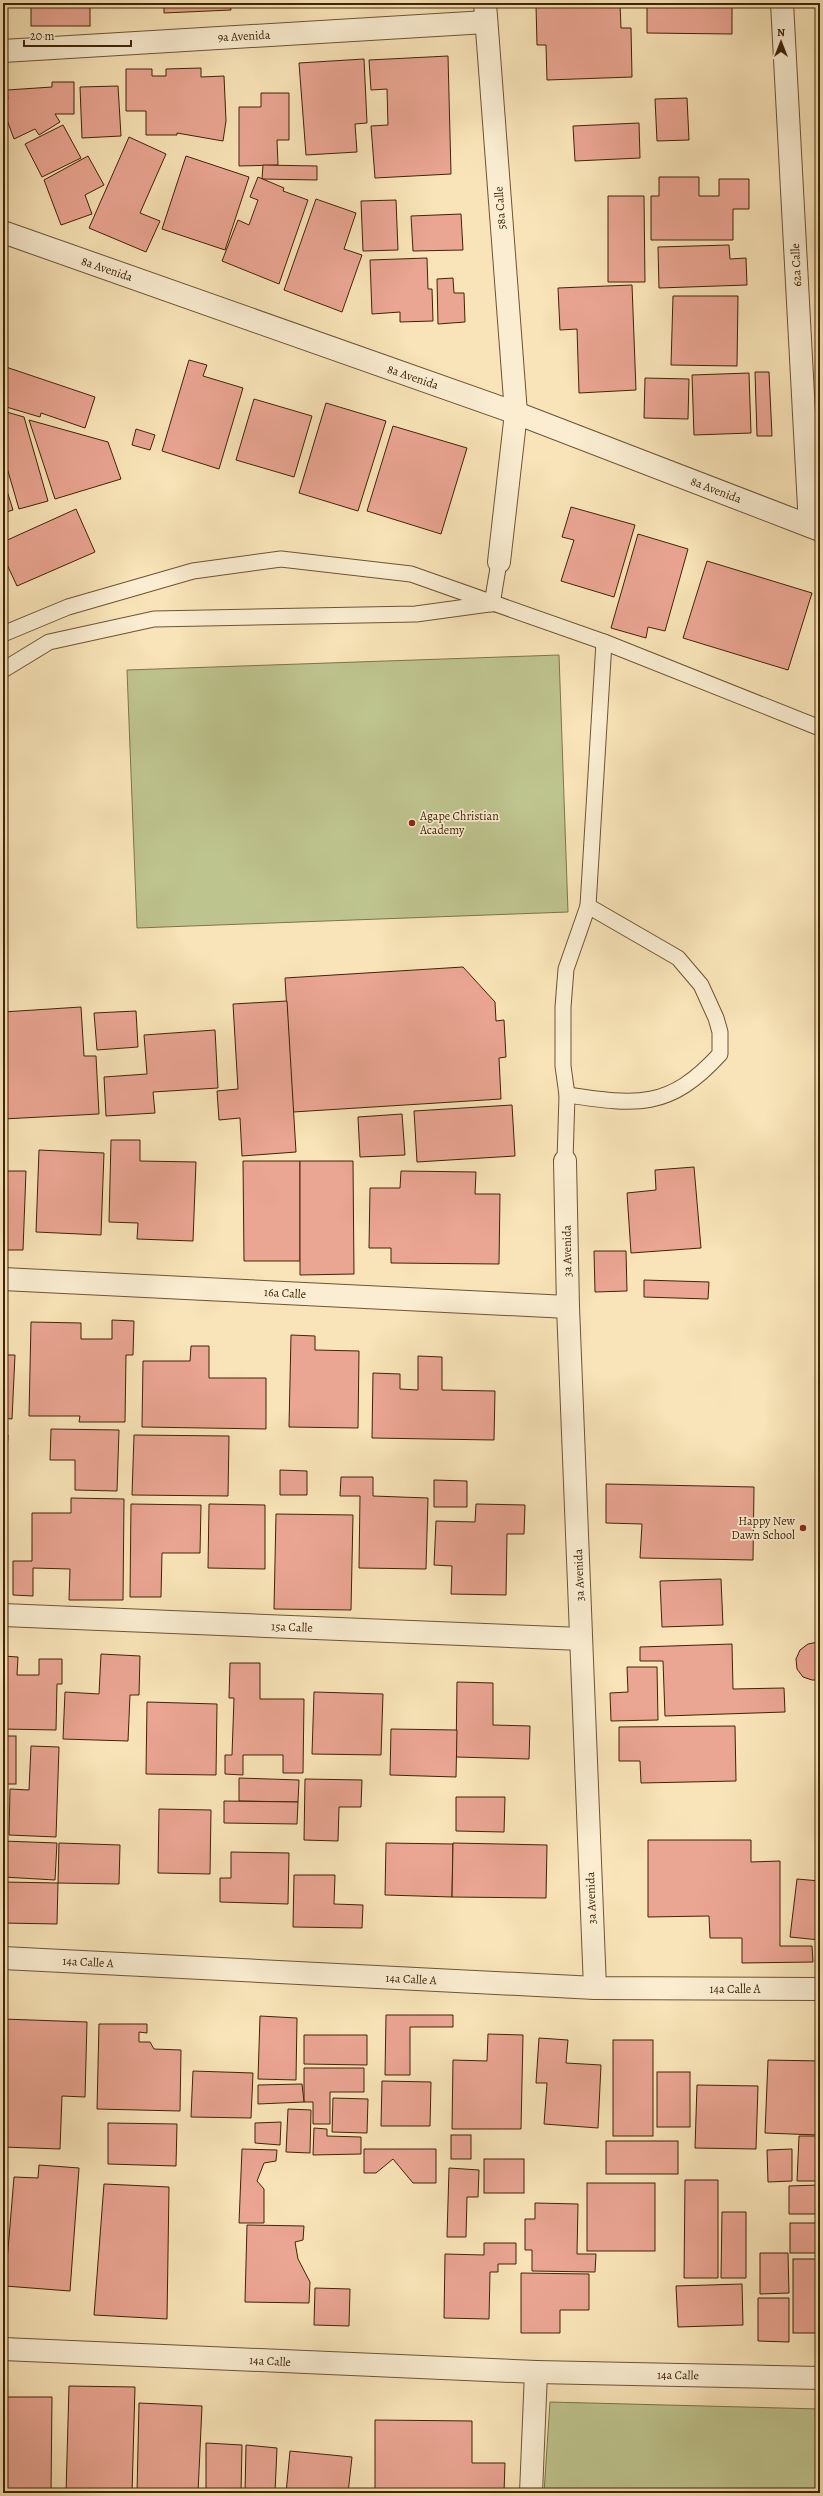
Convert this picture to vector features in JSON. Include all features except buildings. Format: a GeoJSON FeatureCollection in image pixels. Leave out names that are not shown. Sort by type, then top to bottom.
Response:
{"type":"FeatureCollection","features":[{"type":"Feature","properties":{"kind":"street","name":"62a Calle"},"geometry":{"type":"LineString","coordinates":[[782,3],[815,528]]}},
{"type":"Feature","properties":{"kind":"street","name":"9a Avenida"},"geometry":{"type":"LineString","coordinates":[[3,51],[485,12]]}},
{"type":"Feature","properties":{"kind":"street","name":"58a Calle"},"geometry":{"type":"LineString","coordinates":[[485,12],[516,413],[499,562]]}},
{"type":"Feature","properties":{"kind":"street","name":"8a Avenida"},"geometry":{"type":"LineString","coordinates":[[3,232],[516,413],[815,528]]}},
{"type":"Feature","properties":{"kind":"street","name":"3a Avenida"},"geometry":{"type":"LineString","coordinates":[[565,1161],[568,1307],[595,1988]]}},
{"type":"Feature","properties":{"kind":"street","name":"16a Calle"},"geometry":{"type":"LineString","coordinates":[[3,1279],[568,1307]]}},
{"type":"Feature","properties":{"kind":"street","name":"15a Calle"},"geometry":{"type":"LineString","coordinates":[[3,1616],[581,1639]]}},
{"type":"Feature","properties":{"kind":"street","name":"14a Calle A"},"geometry":{"type":"LineString","coordinates":[[3,1958],[595,1988],[820,1989]]}},
{"type":"Feature","properties":{"kind":"street","name":"14a Calle"},"geometry":{"type":"LineString","coordinates":[[3,2349],[536,2372],[820,2378]]}},
{"type":"Feature","properties":{"kind":"street"},"geometry":{"type":"LineString","coordinates":[[530,2493],[536,2372]]}},
{"type":"Feature","properties":{"kind":"lane"},"geometry":{"type":"LineString","coordinates":[[3,634],[68,607],[193,571],[281,559],[411,574],[492,604],[604,642],[820,728]]}},
{"type":"Feature","properties":{"kind":"lane"},"geometry":{"type":"LineString","coordinates":[[492,604],[499,562]]}},
{"type":"Feature","properties":{"kind":"lane"},"geometry":{"type":"LineString","coordinates":[[3,670],[49,642],[154,619],[416,614],[492,604]]}},
{"type":"Feature","properties":{"kind":"lane"},"geometry":{"type":"LineString","coordinates":[[565,1161],[567,1095],[563,1059],[563,1007],[566,969],[588,906],[604,642]]}},
{"type":"Feature","properties":{"kind":"lane"},"geometry":{"type":"LineString","coordinates":[[567,1095],[621,1103],[666,1096],[701,1074],[720,1054],[720,1032],[716,1018],[701,986],[678,958],[588,906]]}},
{"type":"Feature","properties":{"kind":"green space"},"geometry":{"type":"Polygon","coordinates":[[[559,655],[568,912],[137,928],[127,670],[559,655]]]}},
{"type":"Feature","properties":{"kind":"green space"},"geometry":{"type":"Polygon","coordinates":[[[550,2402],[820,2409],[820,2493],[544,2493],[550,2402]]]}},
{"type":"Feature","properties":{"kind":"place","name":"Agape Christian Academy"},"geometry":{"type":"Point","coordinates":[412,823]}},
{"type":"Feature","properties":{"kind":"place","name":"Happy New Dawn School"},"geometry":{"type":"Point","coordinates":[803,1528]}}]}
